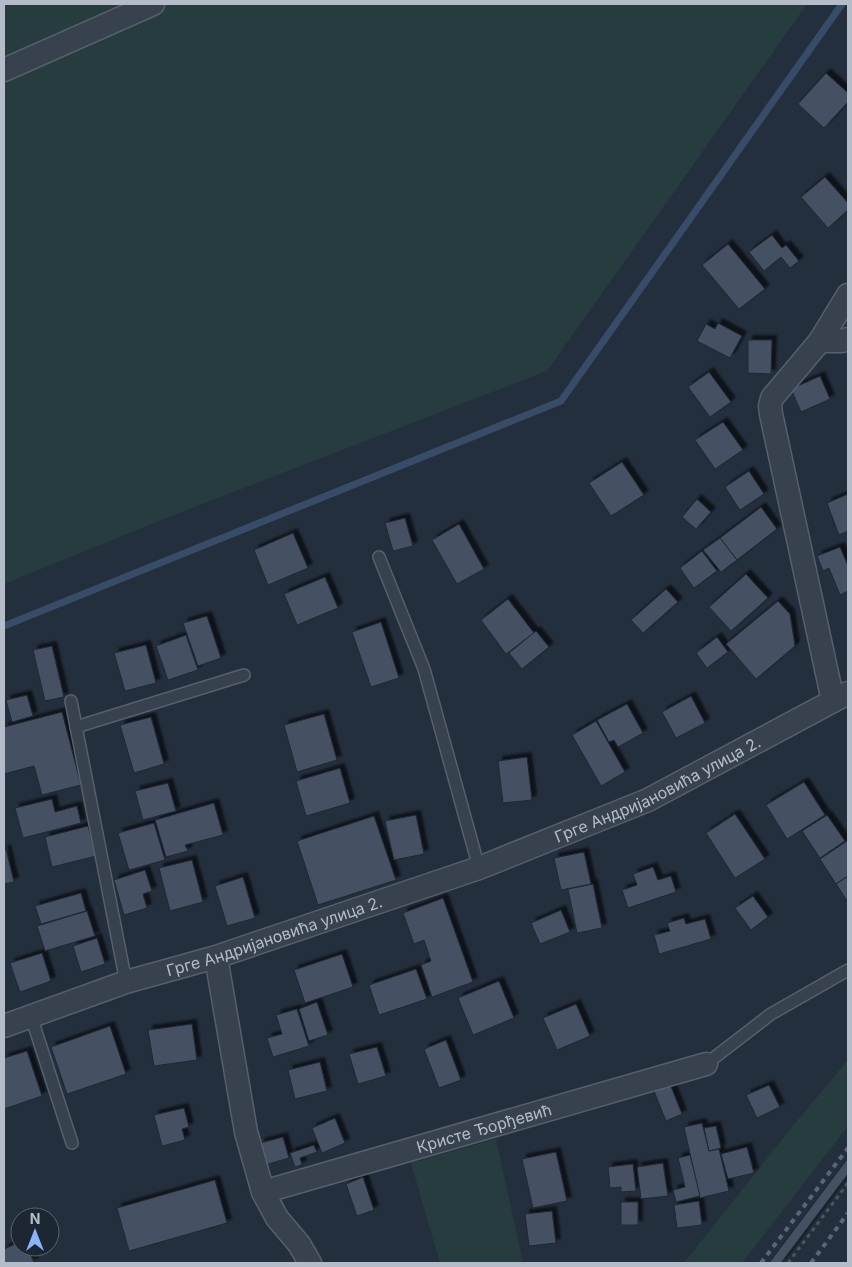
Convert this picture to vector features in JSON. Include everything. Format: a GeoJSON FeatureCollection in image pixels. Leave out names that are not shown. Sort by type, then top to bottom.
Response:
{"type":"FeatureCollection","features":[{"type":"Feature","properties":{"kind":"street"},"geometry":{"type":"LineString","coordinates":[[4,70],[153,4]]}},
{"type":"Feature","properties":{"kind":"street","name":"Грге Андријановића улица 2."},"geometry":{"type":"LineString","coordinates":[[4,1026],[126,982],[216,957],[479,868],[648,800],[841,697],[770,406],[772,398],[820,341],[848,296]]}},
{"type":"Feature","properties":{"kind":"street"},"geometry":{"type":"LineString","coordinates":[[820,341],[842,341],[848,339]]}},
{"type":"Feature","properties":{"kind":"street"},"geometry":{"type":"LineString","coordinates":[[216,957],[246,1132],[263,1192],[277,1218],[299,1244],[310,1263]]}},
{"type":"Feature","properties":{"kind":"street","name":"Кристе Ђорђевић"},"geometry":{"type":"LineString","coordinates":[[263,1192],[706,1064]]}},
{"type":"Feature","properties":{"kind":"lane"},"geometry":{"type":"LineString","coordinates":[[379,557],[424,669],[479,868]]}},
{"type":"Feature","properties":{"kind":"lane"},"geometry":{"type":"LineString","coordinates":[[76,728],[244,675]]}},
{"type":"Feature","properties":{"kind":"lane"},"geometry":{"type":"LineString","coordinates":[[71,701],[126,982]]}},
{"type":"Feature","properties":{"kind":"lane"},"geometry":{"type":"LineString","coordinates":[[706,1064],[771,1014],[848,970]]}},
{"type":"Feature","properties":{"kind":"lane"},"geometry":{"type":"LineString","coordinates":[[31,1016],[72,1143]]}},
{"type":"Feature","properties":{"kind":"path"},"geometry":{"type":"LineString","coordinates":[[788,1263],[848,1183]]}},
{"type":"Feature","properties":{"kind":"green space"},"geometry":{"type":"Polygon","coordinates":[[[4,4],[807,4],[547,371],[179,513],[4,584],[4,4]]]}},
{"type":"Feature","properties":{"kind":"green space"},"geometry":{"type":"Polygon","coordinates":[[[848,1060],[848,1126],[742,1263],[684,1263],[791,1128],[848,1060]]]}},
{"type":"Feature","properties":{"kind":"green space"},"geometry":{"type":"Polygon","coordinates":[[[496,1139],[523,1263],[440,1263],[411,1163],[496,1139]]]}},
{"type":"Feature","properties":{"kind":"building"},"geometry":{"type":"Polygon","coordinates":[[[826,73],[848,93],[848,102],[824,128],[798,104],[826,73]]]}},
{"type":"Feature","properties":{"kind":"building"},"geometry":{"type":"Polygon","coordinates":[[[825,177],[848,203],[848,210],[828,228],[801,197],[825,177]]]}},
{"type":"Feature","properties":{"kind":"building"},"geometry":{"type":"Polygon","coordinates":[[[772,235],[782,248],[786,245],[799,261],[790,268],[781,257],[764,271],[749,252],[772,235]]]}},
{"type":"Feature","properties":{"kind":"building"},"geometry":{"type":"Polygon","coordinates":[[[728,244],[765,289],[739,309],[702,265],[728,244]]]}},
{"type":"Feature","properties":{"kind":"building"},"geometry":{"type":"Polygon","coordinates":[[[718,323],[742,336],[730,358],[697,341],[706,324],[715,329],[718,323]]]}},
{"type":"Feature","properties":{"kind":"building"},"geometry":{"type":"Polygon","coordinates":[[[748,340],[772,340],[771,374],[748,373],[748,340]]]}},
{"type":"Feature","properties":{"kind":"building"},"geometry":{"type":"Polygon","coordinates":[[[709,372],[731,402],[710,417],[688,387],[709,372]]]}},
{"type":"Feature","properties":{"kind":"building"},"geometry":{"type":"Polygon","coordinates":[[[820,376],[830,399],[801,412],[791,389],[820,376]]]}},
{"type":"Feature","properties":{"kind":"building"},"geometry":{"type":"Polygon","coordinates":[[[723,422],[743,450],[715,469],[695,440],[723,422]]]}},
{"type":"Feature","properties":{"kind":"building"},"geometry":{"type":"Polygon","coordinates":[[[622,462],[644,495],[611,516],[589,483],[622,462]]]}},
{"type":"Feature","properties":{"kind":"building"},"geometry":{"type":"Polygon","coordinates":[[[749,471],[764,494],[740,510],[725,487],[749,471]]]}},
{"type":"Feature","properties":{"kind":"building"},"geometry":{"type":"Polygon","coordinates":[[[848,494],[848,531],[839,535],[827,503],[848,494]]]}},
{"type":"Feature","properties":{"kind":"building"},"geometry":{"type":"Polygon","coordinates":[[[697,499],[711,512],[696,529],[682,517],[697,499]]]}},
{"type":"Feature","properties":{"kind":"building"},"geometry":{"type":"Polygon","coordinates":[[[761,507],[777,529],[737,560],[720,538],[761,507]]]}},
{"type":"Feature","properties":{"kind":"building"},"geometry":{"type":"Polygon","coordinates":[[[405,518],[413,546],[393,551],[385,523],[405,518]]]}},
{"type":"Feature","properties":{"kind":"building"},"geometry":{"type":"Polygon","coordinates":[[[459,524],[484,569],[457,584],[432,540],[459,524]]]}},
{"type":"Feature","properties":{"kind":"building"},"geometry":{"type":"Polygon","coordinates":[[[293,533],[308,568],[268,585],[254,550],[293,533]]]}},
{"type":"Feature","properties":{"kind":"building"},"geometry":{"type":"Polygon","coordinates":[[[720,538],[737,560],[721,572],[703,550],[720,538]]]}},
{"type":"Feature","properties":{"kind":"building"},"geometry":{"type":"Polygon","coordinates":[[[840,547],[848,566],[848,591],[840,595],[829,568],[823,571],[817,556],[840,547]]]}},
{"type":"Feature","properties":{"kind":"building"},"geometry":{"type":"Polygon","coordinates":[[[702,551],[717,571],[694,588],[680,568],[702,551]]]}},
{"type":"Feature","properties":{"kind":"building"},"geometry":{"type":"Polygon","coordinates":[[[746,574],[768,598],[731,631],[709,607],[746,574]]]}},
{"type":"Feature","properties":{"kind":"building"},"geometry":{"type":"Polygon","coordinates":[[[325,577],[338,608],[297,625],[284,594],[325,577]]]}},
{"type":"Feature","properties":{"kind":"building"},"geometry":{"type":"Polygon","coordinates":[[[666,589],[678,602],[643,633],[631,620],[666,589]]]}},
{"type":"Feature","properties":{"kind":"building"},"geometry":{"type":"Polygon","coordinates":[[[508,599],[534,633],[506,654],[481,620],[508,599]]]}},
{"type":"Feature","properties":{"kind":"building"},"geometry":{"type":"Polygon","coordinates":[[[778,601],[790,614],[795,646],[756,679],[726,644],[778,601]]]}},
{"type":"Feature","properties":{"kind":"building"},"geometry":{"type":"Polygon","coordinates":[[[207,616],[221,658],[198,666],[183,623],[207,616]]]}},
{"type":"Feature","properties":{"kind":"building"},"geometry":{"type":"Polygon","coordinates":[[[381,622],[399,678],[371,687],[352,632],[381,622]]]}},
{"type":"Feature","properties":{"kind":"building"},"geometry":{"type":"Polygon","coordinates":[[[536,631],[549,647],[522,669],[509,653],[536,631]]]}},
{"type":"Feature","properties":{"kind":"building"},"geometry":{"type":"Polygon","coordinates":[[[186,635],[198,670],[168,680],[156,646],[186,635]]]}},
{"type":"Feature","properties":{"kind":"building"},"geometry":{"type":"Polygon","coordinates":[[[717,637],[728,652],[707,668],[696,653],[717,637]]]}},
{"type":"Feature","properties":{"kind":"building"},"geometry":{"type":"Polygon","coordinates":[[[146,645],[156,683],[125,691],[114,653],[146,645]]]}},
{"type":"Feature","properties":{"kind":"building"},"geometry":{"type":"Polygon","coordinates":[[[52,646],[64,697],[45,701],[33,650],[52,646]]]}},
{"type":"Feature","properties":{"kind":"building"},"geometry":{"type":"Polygon","coordinates":[[[27,695],[33,716],[12,722],[6,700],[27,695]]]}},
{"type":"Feature","properties":{"kind":"building"},"geometry":{"type":"Polygon","coordinates":[[[691,696],[705,723],[676,738],[662,712],[691,696]]]}},
{"type":"Feature","properties":{"kind":"building"},"geometry":{"type":"Polygon","coordinates":[[[627,704],[643,733],[618,747],[614,740],[609,742],[597,720],[627,704]]]}},
{"type":"Feature","properties":{"kind":"building"},"geometry":{"type":"Polygon","coordinates":[[[62,712],[81,785],[42,795],[34,766],[4,774],[4,727],[62,712]]]}},
{"type":"Feature","properties":{"kind":"building"},"geometry":{"type":"Polygon","coordinates":[[[324,714],[337,760],[297,772],[284,725],[324,714]]]}},
{"type":"Feature","properties":{"kind":"building"},"geometry":{"type":"Polygon","coordinates":[[[151,717],[164,764],[134,773],[120,725],[151,717]]]}},
{"type":"Feature","properties":{"kind":"building"},"geometry":{"type":"Polygon","coordinates":[[[596,721],[625,772],[601,786],[572,735],[596,721]]]}},
{"type":"Feature","properties":{"kind":"building"},"geometry":{"type":"Polygon","coordinates":[[[527,757],[532,800],[503,803],[498,761],[527,757]]]}},
{"type":"Feature","properties":{"kind":"building"},"geometry":{"type":"Polygon","coordinates":[[[340,768],[350,803],[306,816],[296,781],[340,768]]]}},
{"type":"Feature","properties":{"kind":"building"},"geometry":{"type":"Polygon","coordinates":[[[804,782],[825,815],[787,839],[766,805],[804,782]]]}},
{"type":"Feature","properties":{"kind":"building"},"geometry":{"type":"Polygon","coordinates":[[[168,783],[176,811],[143,820],[135,791],[168,783]]]}},
{"type":"Feature","properties":{"kind":"building"},"geometry":{"type":"Polygon","coordinates":[[[52,799],[55,812],[77,806],[81,823],[23,838],[15,808],[52,799]]]}},
{"type":"Feature","properties":{"kind":"building"},"geometry":{"type":"Polygon","coordinates":[[[214,803],[223,835],[185,845],[188,851],[166,857],[155,820],[214,803]]]}},
{"type":"Feature","properties":{"kind":"building"},"geometry":{"type":"Polygon","coordinates":[[[735,814],[765,859],[735,878],[706,833],[735,814]]]}},
{"type":"Feature","properties":{"kind":"building"},"geometry":{"type":"Polygon","coordinates":[[[416,815],[424,854],[394,860],[385,821],[416,815]]]}},
{"type":"Feature","properties":{"kind":"building"},"geometry":{"type":"Polygon","coordinates":[[[827,815],[845,841],[820,858],[802,831],[827,815]]]}},
{"type":"Feature","properties":{"kind":"building"},"geometry":{"type":"Polygon","coordinates":[[[374,816],[396,880],[318,905],[297,841],[374,816]]]}},
{"type":"Feature","properties":{"kind":"building"},"geometry":{"type":"Polygon","coordinates":[[[154,823],[165,860],[129,870],[118,833],[154,823]]]}},
{"type":"Feature","properties":{"kind":"building"},"geometry":{"type":"Polygon","coordinates":[[[88,826],[96,856],[52,867],[45,837],[88,826]]]}},
{"type":"Feature","properties":{"kind":"building"},"geometry":{"type":"Polygon","coordinates":[[[847,841],[848,876],[836,884],[820,859],[847,841]]]}},
{"type":"Feature","properties":{"kind":"building"},"geometry":{"type":"Polygon","coordinates":[[[6,849],[14,882],[4,884],[4,850],[6,849]]]}},
{"type":"Feature","properties":{"kind":"building"},"geometry":{"type":"Polygon","coordinates":[[[584,852],[591,884],[561,890],[554,858],[584,852]]]}},
{"type":"Feature","properties":{"kind":"building"},"geometry":{"type":"Polygon","coordinates":[[[192,860],[203,902],[170,911],[159,868],[192,860]]]}},
{"type":"Feature","properties":{"kind":"building"},"geometry":{"type":"Polygon","coordinates":[[[653,867],[658,880],[671,876],[676,892],[628,908],[622,890],[637,885],[633,874],[653,867]]]}},
{"type":"Feature","properties":{"kind":"building"},"geometry":{"type":"Polygon","coordinates":[[[145,870],[152,891],[143,894],[147,908],[124,915],[114,880],[145,870]]]}},
{"type":"Feature","properties":{"kind":"building"},"geometry":{"type":"Polygon","coordinates":[[[848,876],[848,902],[836,884],[848,876]]]}},
{"type":"Feature","properties":{"kind":"building"},"geometry":{"type":"Polygon","coordinates":[[[243,877],[255,918],[227,926],[215,886],[243,877]]]}},
{"type":"Feature","properties":{"kind":"building"},"geometry":{"type":"Polygon","coordinates":[[[593,884],[602,928],[577,933],[568,889],[593,884]]]}},
{"type":"Feature","properties":{"kind":"building"},"geometry":{"type":"Polygon","coordinates":[[[81,893],[86,911],[41,924],[35,906],[81,893]]]}},
{"type":"Feature","properties":{"kind":"building"},"geometry":{"type":"Polygon","coordinates":[[[753,896],[768,917],[751,930],[735,908],[753,896]]]}},
{"type":"Feature","properties":{"kind":"building"},"geometry":{"type":"Polygon","coordinates":[[[443,898],[473,982],[432,997],[421,965],[431,961],[424,940],[414,944],[403,913],[443,898]]]}},
{"type":"Feature","properties":{"kind":"building"},"geometry":{"type":"Polygon","coordinates":[[[561,910],[570,932],[540,944],[531,923],[561,910]]]}},
{"type":"Feature","properties":{"kind":"building"},"geometry":{"type":"Polygon","coordinates":[[[87,911],[95,936],[45,951],[37,926],[87,911]]]}},
{"type":"Feature","properties":{"kind":"building"},"geometry":{"type":"Polygon","coordinates":[[[684,918],[686,924],[705,919],[711,939],[659,954],[654,935],[670,931],[667,923],[684,918]]]}},
{"type":"Feature","properties":{"kind":"building"},"geometry":{"type":"Polygon","coordinates":[[[97,938],[105,964],[81,972],[73,946],[97,938]]]}},
{"type":"Feature","properties":{"kind":"building"},"geometry":{"type":"Polygon","coordinates":[[[42,953],[51,981],[20,992],[10,963],[42,953]]]}},
{"type":"Feature","properties":{"kind":"building"},"geometry":{"type":"Polygon","coordinates":[[[342,954],[353,987],[305,1003],[294,970],[342,954]]]}},
{"type":"Feature","properties":{"kind":"building"},"geometry":{"type":"Polygon","coordinates":[[[416,969],[427,999],[379,1015],[369,985],[416,969]]]}},
{"type":"Feature","properties":{"kind":"building"},"geometry":{"type":"Polygon","coordinates":[[[499,981],[514,1018],[473,1035],[458,998],[499,981]]]}},
{"type":"Feature","properties":{"kind":"building"},"geometry":{"type":"Polygon","coordinates":[[[317,1002],[328,1035],[309,1041],[299,1009],[317,1002]]]}},
{"type":"Feature","properties":{"kind":"building"},"geometry":{"type":"Polygon","coordinates":[[[576,1004],[590,1036],[557,1050],[543,1018],[576,1004]]]}},
{"type":"Feature","properties":{"kind":"building"},"geometry":{"type":"Polygon","coordinates":[[[297,1009],[309,1046],[273,1057],[267,1038],[282,1034],[276,1015],[297,1009]]]}},
{"type":"Feature","properties":{"kind":"building"},"geometry":{"type":"Polygon","coordinates":[[[192,1024],[197,1060],[154,1066],[148,1030],[192,1024]]]}},
{"type":"Feature","properties":{"kind":"building"},"geometry":{"type":"Polygon","coordinates":[[[110,1026],[126,1074],[67,1094],[51,1047],[110,1026]]]}},
{"type":"Feature","properties":{"kind":"building"},"geometry":{"type":"Polygon","coordinates":[[[446,1040],[461,1080],[439,1088],[424,1049],[446,1040]]]}},
{"type":"Feature","properties":{"kind":"building"},"geometry":{"type":"Polygon","coordinates":[[[377,1047],[386,1076],[358,1084],[349,1054],[377,1047]]]}},
{"type":"Feature","properties":{"kind":"building"},"geometry":{"type":"Polygon","coordinates":[[[27,1051],[42,1096],[4,1109],[4,1058],[27,1051]]]}},
{"type":"Feature","properties":{"kind":"building"},"geometry":{"type":"Polygon","coordinates":[[[320,1062],[327,1091],[295,1099],[288,1070],[320,1062]]]}},
{"type":"Feature","properties":{"kind":"building"},"geometry":{"type":"Polygon","coordinates":[[[670,1084],[682,1114],[666,1121],[654,1091],[670,1084]]]}},
{"type":"Feature","properties":{"kind":"building"},"geometry":{"type":"Polygon","coordinates":[[[769,1085],[780,1107],[757,1118],[746,1095],[769,1085]]]}},
{"type":"Feature","properties":{"kind":"building"},"geometry":{"type":"Polygon","coordinates":[[[184,1108],[189,1127],[182,1129],[185,1140],[162,1146],[154,1115],[184,1108]]]}},
{"type":"Feature","properties":{"kind":"building"},"geometry":{"type":"Polygon","coordinates":[[[335,1118],[345,1143],[322,1153],[312,1128],[335,1118]]]}},
{"type":"Feature","properties":{"kind":"building"},"geometry":{"type":"Polygon","coordinates":[[[702,1123],[709,1151],[719,1149],[729,1191],[700,1198],[684,1127],[702,1123]]]}},
{"type":"Feature","properties":{"kind":"building"},"geometry":{"type":"Polygon","coordinates":[[[716,1126],[721,1148],[709,1151],[704,1128],[716,1126]]]}},
{"type":"Feature","properties":{"kind":"building"},"geometry":{"type":"Polygon","coordinates":[[[283,1137],[289,1158],[265,1165],[260,1143],[283,1137]]]}},
{"type":"Feature","properties":{"kind":"building"},"geometry":{"type":"Polygon","coordinates":[[[314,1145],[317,1152],[300,1158],[302,1165],[295,1167],[290,1153],[314,1145]]]}},
{"type":"Feature","properties":{"kind":"building"},"geometry":{"type":"Polygon","coordinates":[[[747,1147],[754,1173],[728,1179],[721,1154],[747,1147]]]}},
{"type":"Feature","properties":{"kind":"building"},"geometry":{"type":"Polygon","coordinates":[[[556,1152],[567,1201],[533,1208],[522,1159],[556,1152]]]}},
{"type":"Feature","properties":{"kind":"building"},"geometry":{"type":"Polygon","coordinates":[[[690,1155],[700,1196],[676,1202],[673,1190],[685,1187],[678,1158],[690,1155]]]}},
{"type":"Feature","properties":{"kind":"building"},"geometry":{"type":"Polygon","coordinates":[[[848,1158],[848,1174],[781,1263],[769,1263],[848,1158]]]}},
{"type":"Feature","properties":{"kind":"building"},"geometry":{"type":"Polygon","coordinates":[[[663,1163],[668,1196],[641,1199],[637,1167],[663,1163]]]}},
{"type":"Feature","properties":{"kind":"building"},"geometry":{"type":"Polygon","coordinates":[[[633,1164],[636,1191],[621,1192],[621,1187],[610,1188],[608,1167],[633,1164]]]}},
{"type":"Feature","properties":{"kind":"building"},"geometry":{"type":"Polygon","coordinates":[[[363,1177],[374,1210],[357,1216],[346,1184],[363,1177]]]}},
{"type":"Feature","properties":{"kind":"building"},"geometry":{"type":"Polygon","coordinates":[[[215,1180],[227,1223],[129,1251],[117,1208],[215,1180]]]}},
{"type":"Feature","properties":{"kind":"building"},"geometry":{"type":"Polygon","coordinates":[[[699,1201],[702,1225],[677,1228],[674,1205],[699,1201]]]}},
{"type":"Feature","properties":{"kind":"building"},"geometry":{"type":"Polygon","coordinates":[[[621,1202],[638,1202],[638,1225],[621,1225],[621,1202]]]}},
{"type":"Feature","properties":{"kind":"building"},"geometry":{"type":"Polygon","coordinates":[[[552,1211],[556,1243],[529,1246],[525,1214],[552,1211]]]}},
{"type":"Feature","properties":{"kind":"building"},"geometry":{"type":"Polygon","coordinates":[[[10,1246],[10,1257],[32,1257],[34,1263],[4,1263],[4,1249],[10,1246]]]}},
{"type":"Feature","properties":{"kind":"waterway"},"geometry":{"type":"LineString","coordinates":[[4,626],[561,401],[842,4]]}},
{"type":"Feature","properties":{"kind":"railway"},"geometry":{"type":"LineString","coordinates":[[761,1263],[848,1148]]}},
{"type":"Feature","properties":{"kind":"railway"},"geometry":{"type":"LineString","coordinates":[[811,1263],[848,1213]]}}]}
